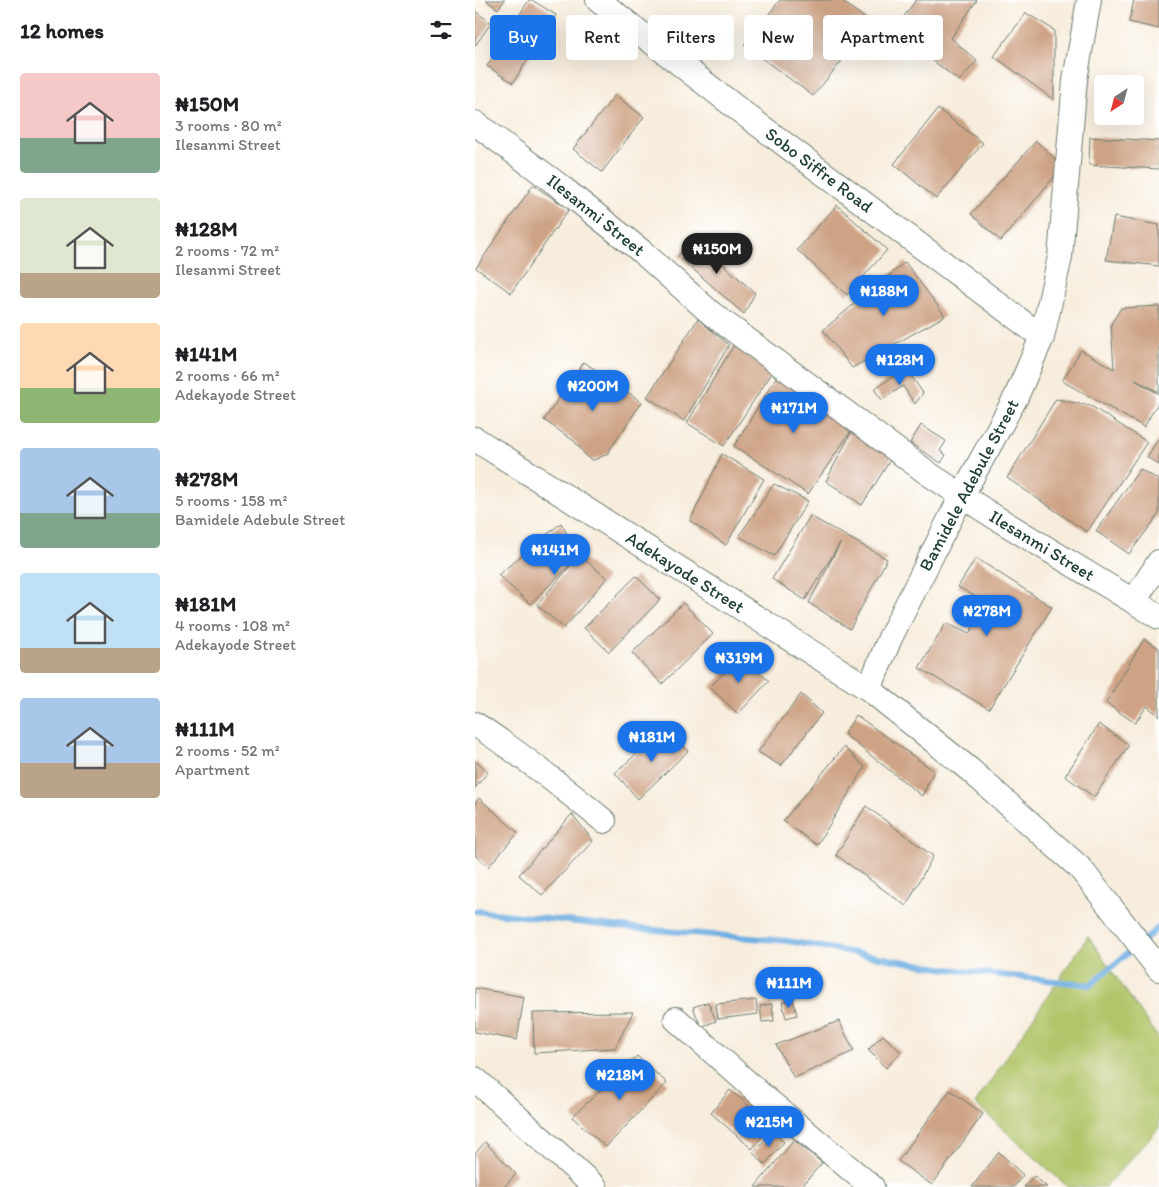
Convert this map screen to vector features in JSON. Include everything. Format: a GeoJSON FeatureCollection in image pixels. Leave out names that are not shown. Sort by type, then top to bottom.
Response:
{"type":"FeatureCollection","features":[{"type":"Feature","properties":{"kind":"street","name":"Sobo Siffre Road"},"geometry":{"type":"LineString","coordinates":[[598,0],[743,113],[1043,337]]}},
{"type":"Feature","properties":{"kind":"street","name":"Bamidele Adebule Street"},"geometry":{"type":"LineString","coordinates":[[869,689],[890,638],[962,495],[1016,397],[1043,337],[1060,257],[1075,80],[1089,0]]}},
{"type":"Feature","properties":{"kind":"street","name":"Ilesanmi Street"},"geometry":{"type":"LineString","coordinates":[[475,123],[561,186],[641,251],[712,314],[929,474],[1159,617]]}},
{"type":"Feature","properties":{"kind":"street","name":"Adekayode Street"},"geometry":{"type":"LineString","coordinates":[[475,439],[869,689]]}},
{"type":"Feature","properties":{"kind":"street"},"geometry":{"type":"LineString","coordinates":[[1134,601],[1159,562]]}},
{"type":"Feature","properties":{"kind":"street"},"geometry":{"type":"LineString","coordinates":[[869,689],[970,770],[1080,868],[1159,969]]}},
{"type":"Feature","properties":{"kind":"street"},"geometry":{"type":"LineString","coordinates":[[475,724],[563,788],[604,822]]}},
{"type":"Feature","properties":{"kind":"street"},"geometry":{"type":"LineString","coordinates":[[676,1019],[759,1093],[872,1187]]}},
{"type":"Feature","properties":{"kind":"street"},"geometry":{"type":"LineString","coordinates":[[475,1079],[595,1187]]}},
{"type":"Feature","properties":{"kind":"green space"},"geometry":{"type":"Polygon","coordinates":[[[1088,936],[1159,1039],[1159,1128],[1105,1187],[1068,1187],[975,1104],[1088,936]]]}},
{"type":"Feature","properties":{"kind":"building"},"geometry":{"type":"Polygon","coordinates":[[[486,0],[505,0],[498,9],[486,0]]]}},
{"type":"Feature","properties":{"kind":"building"},"geometry":{"type":"Polygon","coordinates":[[[529,0],[532,0],[556,15],[519,15],[529,0]]]}},
{"type":"Feature","properties":{"kind":"building"},"geometry":{"type":"Polygon","coordinates":[[[780,0],[841,0],[860,15],[823,15],[823,60],[842,60],[813,96],[764,60],[813,60],[813,15],[768,15],[780,0]]]}},
{"type":"Feature","properties":{"kind":"building"},"geometry":{"type":"Polygon","coordinates":[[[916,0],[977,0],[951,38],[977,61],[959,81],[932,60],[943,60],[943,15],[905,15],[916,0]]]}},
{"type":"Feature","properties":{"kind":"building"},"geometry":{"type":"Polygon","coordinates":[[[1134,0],[1159,0],[1159,29],[1129,22],[1134,0]]]}},
{"type":"Feature","properties":{"kind":"building"},"geometry":{"type":"Polygon","coordinates":[[[475,11],[490,22],[490,24],[475,46],[475,11]]]}},
{"type":"Feature","properties":{"kind":"building"},"geometry":{"type":"Polygon","coordinates":[[[1026,13],[1054,30],[1054,100],[994,56],[1026,13]]]}},
{"type":"Feature","properties":{"kind":"building"},"geometry":{"type":"Polygon","coordinates":[[[491,60],[528,60],[513,83],[487,66],[491,60]]]}},
{"type":"Feature","properties":{"kind":"building"},"geometry":{"type":"Polygon","coordinates":[[[615,95],[644,117],[602,172],[573,149],[615,95]]]}},
{"type":"Feature","properties":{"kind":"building"},"geometry":{"type":"Polygon","coordinates":[[[938,109],[983,143],[936,199],[894,164],[938,109]]]}},
{"type":"Feature","properties":{"kind":"building"},"geometry":{"type":"Polygon","coordinates":[[[1090,137],[1159,141],[1159,169],[1089,165],[1090,137]]]}},
{"type":"Feature","properties":{"kind":"building"},"geometry":{"type":"Polygon","coordinates":[[[1036,141],[1063,166],[1001,241],[971,214],[1036,141]]]}},
{"type":"Feature","properties":{"kind":"building"},"geometry":{"type":"Polygon","coordinates":[[[533,185],[569,209],[511,293],[476,268],[533,185]]]}},
{"type":"Feature","properties":{"kind":"building"},"geometry":{"type":"Polygon","coordinates":[[[837,205],[887,250],[847,295],[797,250],[837,205]]]}},
{"type":"Feature","properties":{"kind":"building"},"geometry":{"type":"Polygon","coordinates":[[[1114,217],[1159,225],[1159,266],[1106,260],[1114,217]]]}},
{"type":"Feature","properties":{"kind":"building"},"geometry":{"type":"Polygon","coordinates":[[[694,238],[755,293],[744,314],[678,256],[694,238]]]}},
{"type":"Feature","properties":{"kind":"building"},"geometry":{"type":"Polygon","coordinates":[[[905,262],[945,316],[852,368],[823,330],[905,262]]]}},
{"type":"Feature","properties":{"kind":"building"},"geometry":{"type":"Polygon","coordinates":[[[1159,306],[1159,392],[1135,380],[1159,394],[1159,401],[1144,427],[1062,381],[1081,350],[1114,369],[1111,324],[1121,308],[1159,306]]]}},
{"type":"Feature","properties":{"kind":"building"},"geometry":{"type":"Polygon","coordinates":[[[698,319],[729,345],[684,421],[647,397],[698,319]]]}},
{"type":"Feature","properties":{"kind":"building"},"geometry":{"type":"Polygon","coordinates":[[[734,345],[772,373],[724,446],[687,423],[734,345]]]}},
{"type":"Feature","properties":{"kind":"building"},"geometry":{"type":"Polygon","coordinates":[[[584,362],[642,402],[607,454],[594,460],[588,458],[574,441],[544,420],[584,362]]]}},
{"type":"Feature","properties":{"kind":"building"},"geometry":{"type":"Polygon","coordinates":[[[906,368],[923,393],[915,404],[903,386],[882,400],[874,389],[906,368]]]}},
{"type":"Feature","properties":{"kind":"building"},"geometry":{"type":"Polygon","coordinates":[[[780,371],[855,425],[808,494],[734,446],[780,371]]]}},
{"type":"Feature","properties":{"kind":"building"},"geometry":{"type":"Polygon","coordinates":[[[1056,399],[1091,406],[1147,442],[1087,532],[1007,478],[1056,399]]]}},
{"type":"Feature","properties":{"kind":"building"},"geometry":{"type":"Polygon","coordinates":[[[855,425],[894,454],[862,505],[826,481],[855,425]]]}},
{"type":"Feature","properties":{"kind":"building"},"geometry":{"type":"Polygon","coordinates":[[[921,425],[946,441],[940,451],[946,455],[941,463],[910,443],[921,425]]]}},
{"type":"Feature","properties":{"kind":"building"},"geometry":{"type":"Polygon","coordinates":[[[1159,438],[1159,465],[1147,457],[1159,438]]]}},
{"type":"Feature","properties":{"kind":"building"},"geometry":{"type":"Polygon","coordinates":[[[722,454],[764,479],[726,545],[690,521],[722,454]]]}},
{"type":"Feature","properties":{"kind":"building"},"geometry":{"type":"Polygon","coordinates":[[[1140,469],[1159,480],[1159,514],[1129,554],[1096,531],[1140,469]]]}},
{"type":"Feature","properties":{"kind":"building"},"geometry":{"type":"Polygon","coordinates":[[[774,484],[808,501],[774,556],[739,536],[774,484]]]}},
{"type":"Feature","properties":{"kind":"building"},"geometry":{"type":"Polygon","coordinates":[[[810,516],[887,559],[850,629],[809,603],[840,543],[805,600],[772,579],[810,516]]]}},
{"type":"Feature","properties":{"kind":"building"},"geometry":{"type":"Polygon","coordinates":[[[561,523],[579,555],[607,578],[564,628],[537,605],[577,558],[530,604],[498,575],[561,523]]]}},
{"type":"Feature","properties":{"kind":"building"},"geometry":{"type":"Polygon","coordinates":[[[976,558],[1052,607],[989,709],[919,668],[946,623],[969,634],[987,603],[958,587],[976,558]]]}},
{"type":"Feature","properties":{"kind":"building"},"geometry":{"type":"Polygon","coordinates":[[[636,576],[660,600],[609,652],[584,628],[636,576]]]}},
{"type":"Feature","properties":{"kind":"building"},"geometry":{"type":"Polygon","coordinates":[[[683,603],[713,634],[662,684],[632,653],[683,603]]]}},
{"type":"Feature","properties":{"kind":"building"},"geometry":{"type":"Polygon","coordinates":[[[1144,639],[1159,648],[1159,716],[1147,706],[1135,723],[1106,703],[1144,639]]]}},
{"type":"Feature","properties":{"kind":"building"},"geometry":{"type":"Polygon","coordinates":[[[741,655],[769,681],[738,714],[710,687],[741,655]]]}},
{"type":"Feature","properties":{"kind":"building"},"geometry":{"type":"Polygon","coordinates":[[[801,694],[822,713],[781,766],[758,752],[801,694]]]}},
{"type":"Feature","properties":{"kind":"building"},"geometry":{"type":"Polygon","coordinates":[[[856,715],[934,771],[922,796],[844,734],[856,715]]]}},
{"type":"Feature","properties":{"kind":"building"},"geometry":{"type":"Polygon","coordinates":[[[1099,724],[1129,745],[1094,797],[1065,776],[1099,724]]]}},
{"type":"Feature","properties":{"kind":"building"},"geometry":{"type":"Polygon","coordinates":[[[668,726],[688,751],[638,799],[615,773],[668,726]]]}},
{"type":"Feature","properties":{"kind":"building"},"geometry":{"type":"Polygon","coordinates":[[[844,747],[865,767],[817,845],[783,821],[844,747]]]}},
{"type":"Feature","properties":{"kind":"building"},"geometry":{"type":"Polygon","coordinates":[[[475,761],[488,772],[475,788],[475,761]]]}},
{"type":"Feature","properties":{"kind":"building"},"geometry":{"type":"Polygon","coordinates":[[[479,798],[518,833],[488,867],[475,855],[475,803],[479,798]]]}},
{"type":"Feature","properties":{"kind":"building"},"geometry":{"type":"Polygon","coordinates":[[[866,806],[933,856],[906,906],[836,855],[866,806]]]}},
{"type":"Feature","properties":{"kind":"building"},"geometry":{"type":"Polygon","coordinates":[[[572,814],[593,841],[542,895],[519,875],[572,814]]]}},
{"type":"Feature","properties":{"kind":"building"},"geometry":{"type":"Polygon","coordinates":[[[475,988],[524,997],[517,1040],[475,1032],[475,988]]]}},
{"type":"Feature","properties":{"kind":"building"},"geometry":{"type":"Polygon","coordinates":[[[756,1000],[758,1014],[718,1019],[716,1004],[756,1000]]]}},
{"type":"Feature","properties":{"kind":"building"},"geometry":{"type":"Polygon","coordinates":[[[793,1000],[797,1015],[786,1018],[782,1002],[793,1000]]]}},
{"type":"Feature","properties":{"kind":"building"},"geometry":{"type":"Polygon","coordinates":[[[708,1002],[716,1021],[701,1027],[693,1007],[708,1002]]]}},
{"type":"Feature","properties":{"kind":"building"},"geometry":{"type":"Polygon","coordinates":[[[772,1004],[774,1021],[762,1022],[760,1006],[772,1004]]]}},
{"type":"Feature","properties":{"kind":"building"},"geometry":{"type":"Polygon","coordinates":[[[633,1012],[615,1048],[534,1053],[533,1013],[633,1012]]]}},
{"type":"Feature","properties":{"kind":"building"},"geometry":{"type":"Polygon","coordinates":[[[839,1021],[854,1051],[794,1078],[776,1045],[839,1021]]]}},
{"type":"Feature","properties":{"kind":"building"},"geometry":{"type":"Polygon","coordinates":[[[883,1035],[901,1052],[886,1068],[868,1050],[883,1035]]]}},
{"type":"Feature","properties":{"kind":"building"},"geometry":{"type":"Polygon","coordinates":[[[637,1056],[667,1083],[606,1147],[572,1117],[637,1056]]]}},
{"type":"Feature","properties":{"kind":"building"},"geometry":{"type":"Polygon","coordinates":[[[730,1090],[772,1125],[752,1149],[711,1113],[730,1090]]]}},
{"type":"Feature","properties":{"kind":"building"},"geometry":{"type":"Polygon","coordinates":[[[950,1090],[983,1114],[932,1185],[898,1161],[950,1090]]]}},
{"type":"Feature","properties":{"kind":"building"},"geometry":{"type":"Polygon","coordinates":[[[772,1131],[784,1142],[765,1164],[753,1153],[772,1131]]]}},
{"type":"Feature","properties":{"kind":"building"},"geometry":{"type":"Polygon","coordinates":[[[794,1140],[822,1163],[801,1187],[755,1187],[794,1140]]]}},
{"type":"Feature","properties":{"kind":"building"},"geometry":{"type":"Polygon","coordinates":[[[485,1142],[516,1174],[504,1187],[475,1187],[475,1154],[485,1142]]]}},
{"type":"Feature","properties":{"kind":"building"},"geometry":{"type":"Polygon","coordinates":[[[999,1152],[1023,1175],[1014,1187],[972,1187],[999,1152]]]}},
{"type":"Feature","properties":{"kind":"building"},"geometry":{"type":"Polygon","coordinates":[[[1034,1176],[1047,1187],[1024,1187],[1034,1176]]]}},
{"type":"Feature","properties":{"kind":"waterway"},"geometry":{"type":"LineString","coordinates":[[475,911],[631,928],[788,941],[940,968],[1090,985],[1135,947]]}},
{"type":"Feature","properties":{"kind":"waterway"},"geometry":{"type":"LineString","coordinates":[[1143,941],[1159,927]]}}]}
